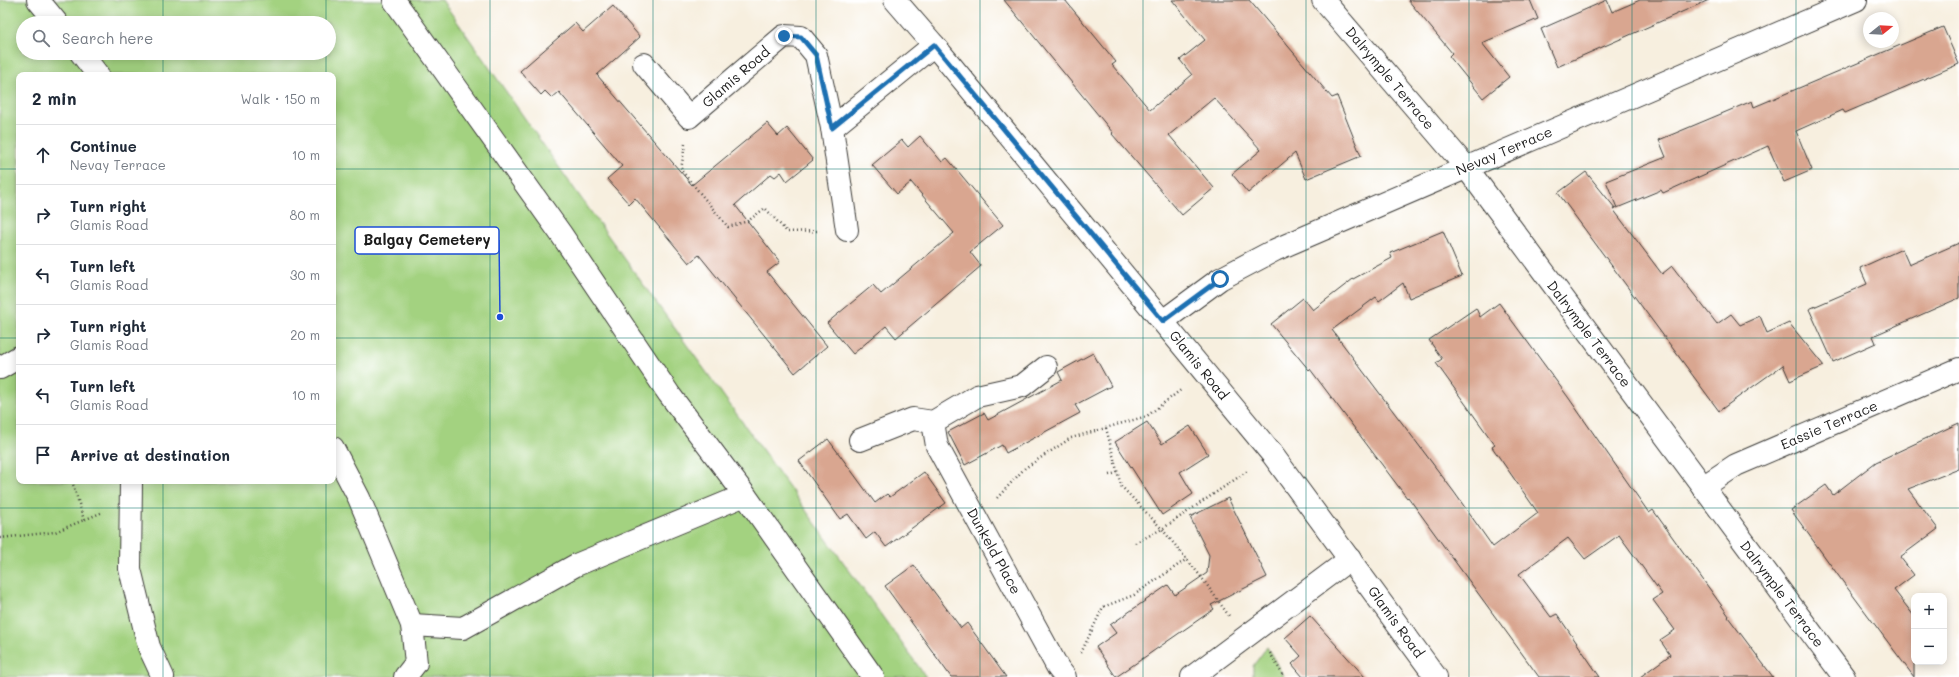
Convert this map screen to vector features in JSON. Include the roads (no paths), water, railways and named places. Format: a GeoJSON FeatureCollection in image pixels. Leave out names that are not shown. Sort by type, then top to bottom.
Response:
{"type":"FeatureCollection","features":[{"type":"Feature","properties":{"kind":"street"},"geometry":{"type":"LineString","coordinates":[[38,0],[51,16]]}},
{"type":"Feature","properties":{"kind":"street"},"geometry":{"type":"LineString","coordinates":[[394,0],[561,234],[669,394],[745,495],[873,677]]}},
{"type":"Feature","properties":{"kind":"street","name":"Glamis Road"},"geometry":{"type":"LineString","coordinates":[[895,0],[934,45],[1272,454],[1436,677]]}},
{"type":"Feature","properties":{"kind":"street","name":"Dalrymple Terrace"},"geometry":{"type":"LineString","coordinates":[[1324,0],[1466,167],[1844,677]]}},
{"type":"Feature","properties":{"kind":"street","name":"Nevay Terrace"},"geometry":{"type":"LineString","coordinates":[[1163,321],[1220,279],[1275,250],[1856,0]]}},
{"type":"Feature","properties":{"kind":"street","name":"Glamis Road"},"geometry":{"type":"LineString","coordinates":[[644,64],[689,117],[784,36],[801,37],[816,55],[832,128],[847,230]]}},
{"type":"Feature","properties":{"kind":"street"},"geometry":{"type":"LineString","coordinates":[[832,128],[934,45]]}},
{"type":"Feature","properties":{"kind":"street"},"geometry":{"type":"LineString","coordinates":[[86,60],[96,72]]}},
{"type":"Feature","properties":{"kind":"street"},"geometry":{"type":"LineString","coordinates":[[0,368],[16,359]]}},
{"type":"Feature","properties":{"kind":"street"},"geometry":{"type":"LineString","coordinates":[[860,440],[913,420],[933,422],[977,396],[1022,386],[1046,367]]}},
{"type":"Feature","properties":{"kind":"street","name":"Eassie Terrace"},"geometry":{"type":"LineString","coordinates":[[1703,487],[1736,465],[1959,369]]}},
{"type":"Feature","properties":{"kind":"street","name":"Dunkeld Place"},"geometry":{"type":"LineString","coordinates":[[933,422],[937,446],[976,520],[1062,673]]}},
{"type":"Feature","properties":{"kind":"street"},"geometry":{"type":"LineString","coordinates":[[336,454],[359,498],[412,625],[416,663],[405,677]]}},
{"type":"Feature","properties":{"kind":"street"},"geometry":{"type":"LineString","coordinates":[[131,491],[130,569],[149,647],[163,677]]}},
{"type":"Feature","properties":{"kind":"street"},"geometry":{"type":"LineString","coordinates":[[412,625],[463,628],[576,565],[745,495]]}},
{"type":"Feature","properties":{"kind":"street"},"geometry":{"type":"LineString","coordinates":[[1204,674],[1245,638],[1350,559]]}},
{"type":"Feature","properties":{"kind":"place","name":"Balgay Cemetery"},"geometry":{"type":"Point","coordinates":[500,317]}}]}
